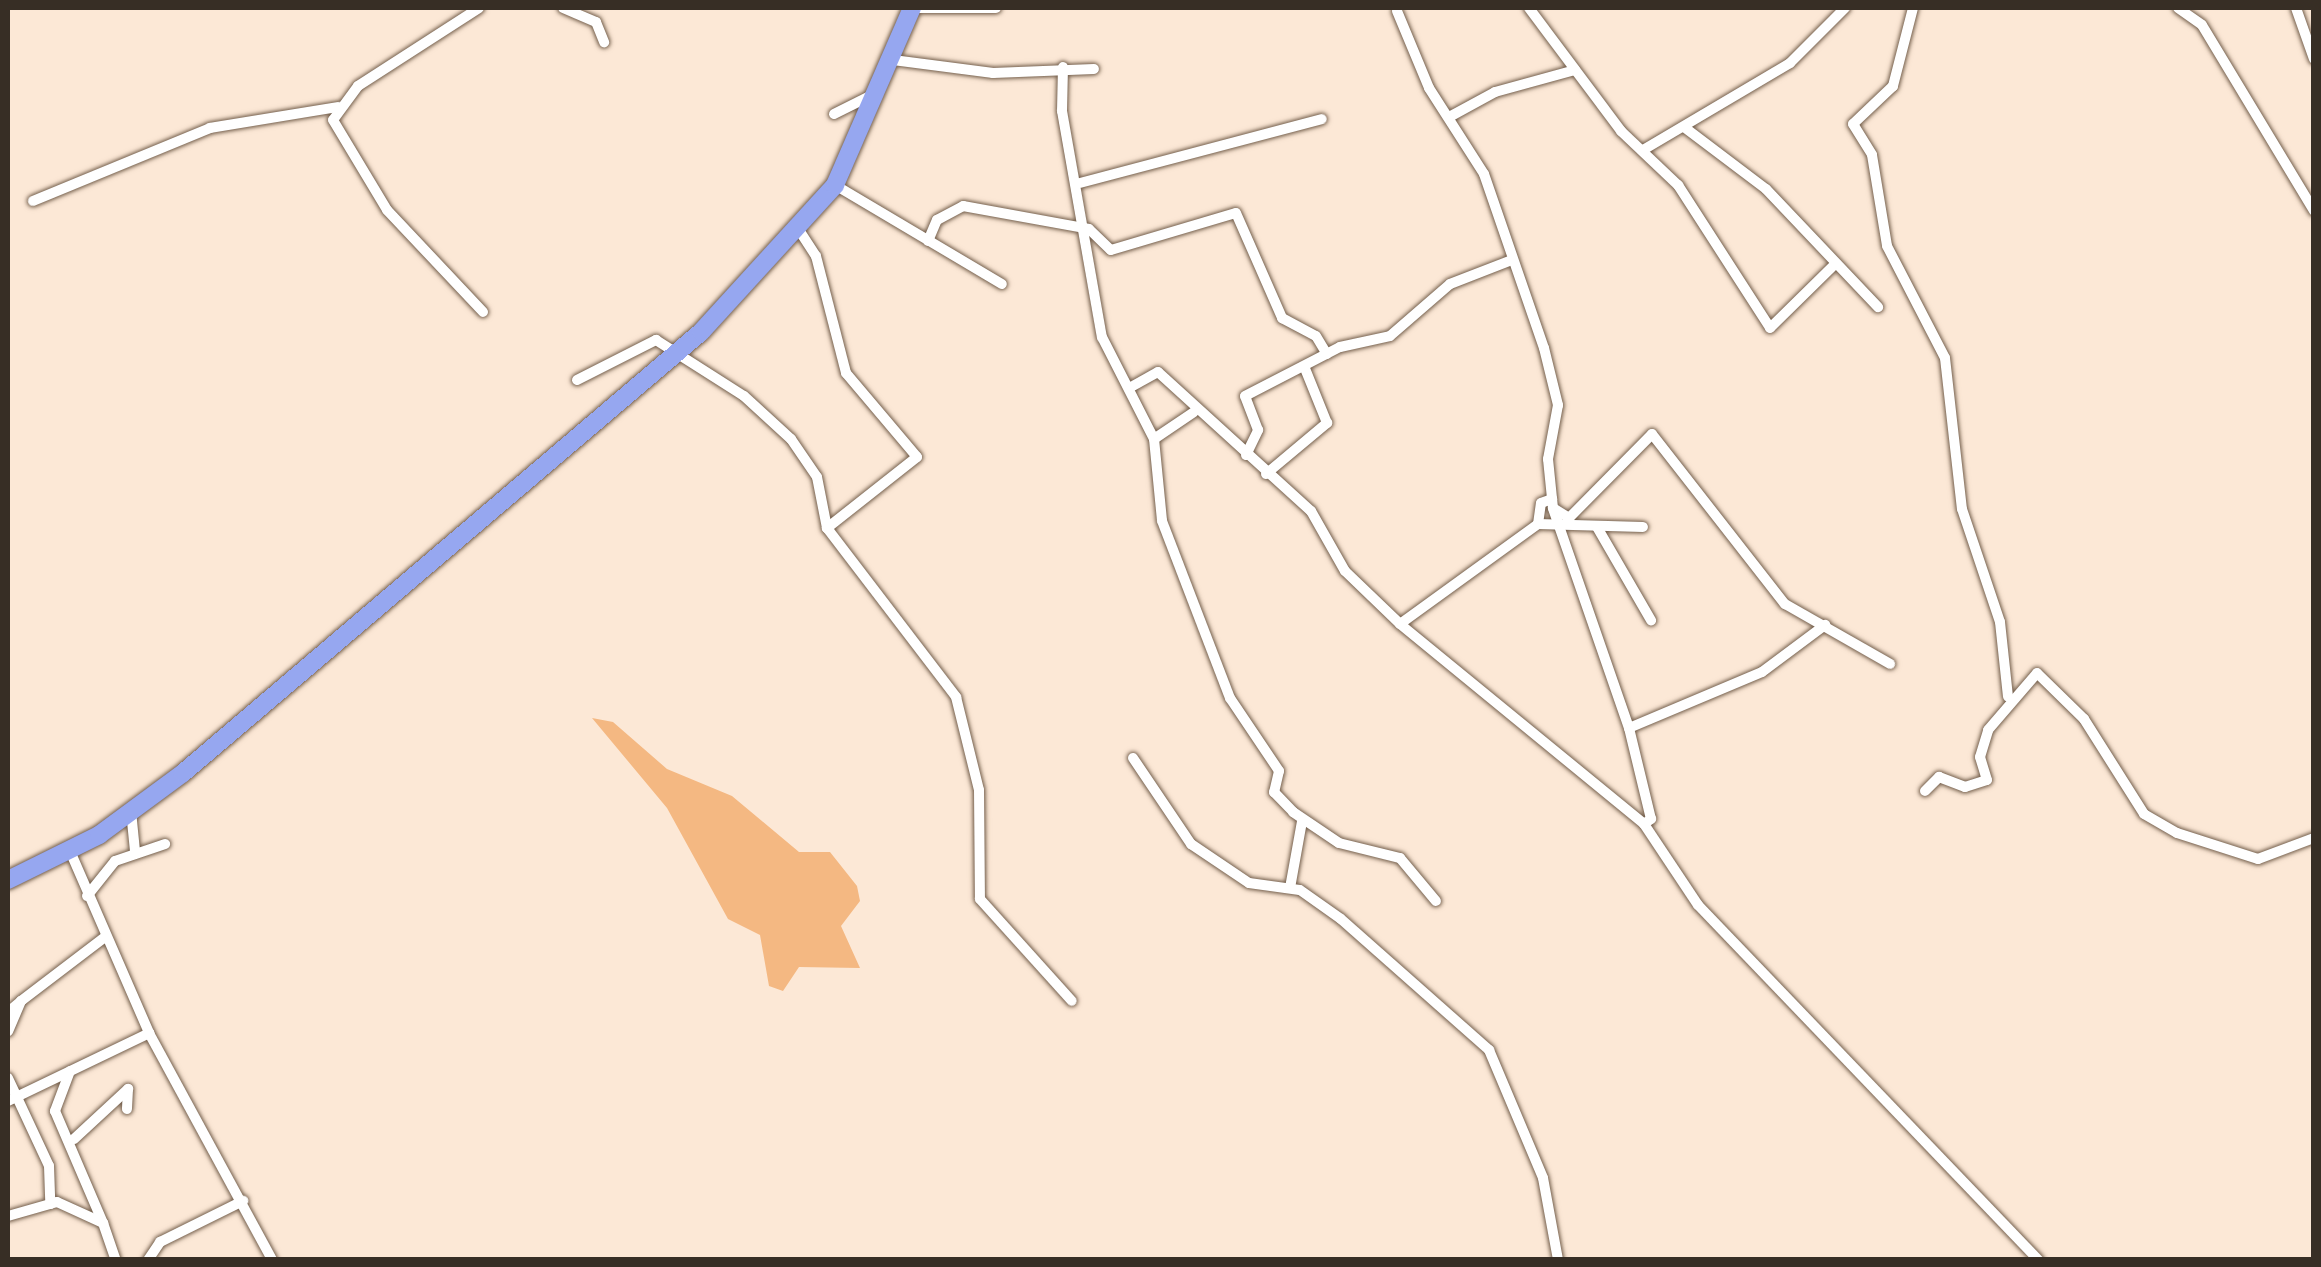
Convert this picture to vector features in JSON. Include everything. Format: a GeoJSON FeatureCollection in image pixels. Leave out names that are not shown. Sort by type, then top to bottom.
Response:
{"type":"FeatureCollection","features":[{"type":"Feature","properties":{"kind":"highway"},"geometry":{"type":"LineString","coordinates":[[8,880],[70,850],[132,811],[680,350],[799,230],[835,185],[879,93],[912,8]]}},
{"type":"Feature","properties":{"kind":"street"},"geometry":{"type":"LineString","coordinates":[[33,201],[210,128],[338,106],[406,50],[479,8]]}},
{"type":"Feature","properties":{"kind":"street"},"geometry":{"type":"LineString","coordinates":[[912,8],[996,8]]}},
{"type":"Feature","properties":{"kind":"street"},"geometry":{"type":"LineString","coordinates":[[1529,8],[1575,70],[1643,150],[1678,184],[1770,328],[1832,267]]}},
{"type":"Feature","properties":{"kind":"street"},"geometry":{"type":"LineString","coordinates":[[1643,150],[1790,62],[1845,8]]}},
{"type":"Feature","properties":{"kind":"street"},"geometry":{"type":"LineString","coordinates":[[1913,8],[1893,86],[1853,124],[1872,155],[1886,246],[1945,358],[1962,509],[2000,622],[2008,697]]}},
{"type":"Feature","properties":{"kind":"street"},"geometry":{"type":"LineString","coordinates":[[2178,8],[2202,25],[2314,211]]}},
{"type":"Feature","properties":{"kind":"street"},"geometry":{"type":"LineString","coordinates":[[2296,8],[2314,59]]}},
{"type":"Feature","properties":{"kind":"street"},"geometry":{"type":"LineString","coordinates":[[562,9],[596,22],[604,42]]}},
{"type":"Feature","properties":{"kind":"street"},"geometry":{"type":"LineString","coordinates":[[1397,11],[1429,88],[1452,116],[1484,174],[1558,405],[1558,511],[1629,728],[1651,818],[1644,824]]}},
{"type":"Feature","properties":{"kind":"street"},"geometry":{"type":"LineString","coordinates":[[893,60],[993,73],[1063,66],[1094,68]]}},
{"type":"Feature","properties":{"kind":"street"},"geometry":{"type":"LineString","coordinates":[[1063,66],[1062,111],[1089,229],[1102,337],[1131,387],[1154,439],[1162,521],[1230,698],[1279,771],[1274,792],[1302,820],[1339,843],[1400,858],[1436,902]]}},
{"type":"Feature","properties":{"kind":"street"},"geometry":{"type":"LineString","coordinates":[[1452,116],[1495,92],[1575,70]]}},
{"type":"Feature","properties":{"kind":"street"},"geometry":{"type":"LineString","coordinates":[[834,114],[879,93]]}},
{"type":"Feature","properties":{"kind":"street"},"geometry":{"type":"LineString","coordinates":[[338,106],[333,120],[350,159],[483,312]]}},
{"type":"Feature","properties":{"kind":"street"},"geometry":{"type":"LineString","coordinates":[[1080,183],[1322,120]]}},
{"type":"Feature","properties":{"kind":"street"},"geometry":{"type":"LineString","coordinates":[[1684,127],[1766,189],[1832,267],[1878,307]]}},
{"type":"Feature","properties":{"kind":"street"},"geometry":{"type":"LineString","coordinates":[[835,185],[1002,284]]}},
{"type":"Feature","properties":{"kind":"street"},"geometry":{"type":"LineString","coordinates":[[928,240],[937,220],[963,206],[1089,229],[1111,250],[1236,213],[1282,318],[1316,336],[1327,354]]}},
{"type":"Feature","properties":{"kind":"street"},"geometry":{"type":"LineString","coordinates":[[799,230],[816,256],[846,373],[917,457],[827,528]]}},
{"type":"Feature","properties":{"kind":"street"},"geometry":{"type":"LineString","coordinates":[[1246,456],[1258,430],[1245,396],[1327,354],[1390,336],[1450,284],[1512,260]]}},
{"type":"Feature","properties":{"kind":"street"},"geometry":{"type":"LineString","coordinates":[[577,380],[656,340],[680,350],[791,439],[817,477],[827,528],[956,697],[979,790],[980,899],[1072,1002]]}},
{"type":"Feature","properties":{"kind":"street"},"geometry":{"type":"LineString","coordinates":[[1266,474],[1327,422],[1304,366]]}},
{"type":"Feature","properties":{"kind":"street"},"geometry":{"type":"LineString","coordinates":[[1131,387],[1158,372],[1194,412],[1310,510],[1345,572],[1400,624],[1644,824],[1698,905],[2038,1260]]}},
{"type":"Feature","properties":{"kind":"street"},"geometry":{"type":"LineString","coordinates":[[1154,439],[1194,412]]}},
{"type":"Feature","properties":{"kind":"street"},"geometry":{"type":"LineString","coordinates":[[1400,624],[1558,511],[1652,434],[1785,604],[1890,664]]}},
{"type":"Feature","properties":{"kind":"street"},"geometry":{"type":"LineString","coordinates":[[1538,524],[1541,502],[1597,527],[1643,526]]}},
{"type":"Feature","properties":{"kind":"street"},"geometry":{"type":"LineString","coordinates":[[1597,527],[1651,620]]}},
{"type":"Feature","properties":{"kind":"street"},"geometry":{"type":"LineString","coordinates":[[1629,728],[1762,672],[1825,625]]}},
{"type":"Feature","properties":{"kind":"street"},"geometry":{"type":"LineString","coordinates":[[1924,790],[1939,777],[1964,787],[1987,780],[1982,745],[2008,697],[2043,676],[2084,719],[2144,814],[2184,837],[2258,859],[2314,838]]}},
{"type":"Feature","properties":{"kind":"street"},"geometry":{"type":"LineString","coordinates":[[1133,758],[1192,844],[1249,883],[1290,888],[1419,982],[1436,1012],[1489,1050],[1543,1178],[1558,1260]]}},
{"type":"Feature","properties":{"kind":"street"},"geometry":{"type":"LineString","coordinates":[[132,811],[135,851]]}},
{"type":"Feature","properties":{"kind":"street"},"geometry":{"type":"LineString","coordinates":[[1290,888],[1302,820]]}},
{"type":"Feature","properties":{"kind":"street"},"geometry":{"type":"LineString","coordinates":[[87,896],[135,851],[165,844]]}},
{"type":"Feature","properties":{"kind":"street"},"geometry":{"type":"LineString","coordinates":[[70,850],[149,1032],[272,1260]]}},
{"type":"Feature","properties":{"kind":"street"},"geometry":{"type":"LineString","coordinates":[[8,1012],[106,937]]}},
{"type":"Feature","properties":{"kind":"street"},"geometry":{"type":"LineString","coordinates":[[8,1031],[21,1001]]}},
{"type":"Feature","properties":{"kind":"street"},"geometry":{"type":"LineString","coordinates":[[12,1099],[149,1032]]}},
{"type":"Feature","properties":{"kind":"street"},"geometry":{"type":"LineString","coordinates":[[70,1071],[55,1110],[74,1139],[116,1258]]}},
{"type":"Feature","properties":{"kind":"street"},"geometry":{"type":"LineString","coordinates":[[8,1078],[12,1099],[49,1166],[50,1204]]}},
{"type":"Feature","properties":{"kind":"street"},"geometry":{"type":"LineString","coordinates":[[74,1139],[128,1090],[126,1109]]}},
{"type":"Feature","properties":{"kind":"street"},"geometry":{"type":"LineString","coordinates":[[148,1260],[160,1242],[242,1201]]}},
{"type":"Feature","properties":{"kind":"street"},"geometry":{"type":"LineString","coordinates":[[8,1216],[50,1204],[103,1223]]}},
{"type":"Feature","properties":{"kind":"shaded area"},"geometry":{"type":"Polygon","coordinates":[[[592,718],[613,722],[667,769],[732,796],[799,852],[830,852],[857,886],[860,901],[841,926],[860,968],[799,967],[783,991],[769,986],[760,935],[728,919],[667,808],[592,718]]]}}]}
